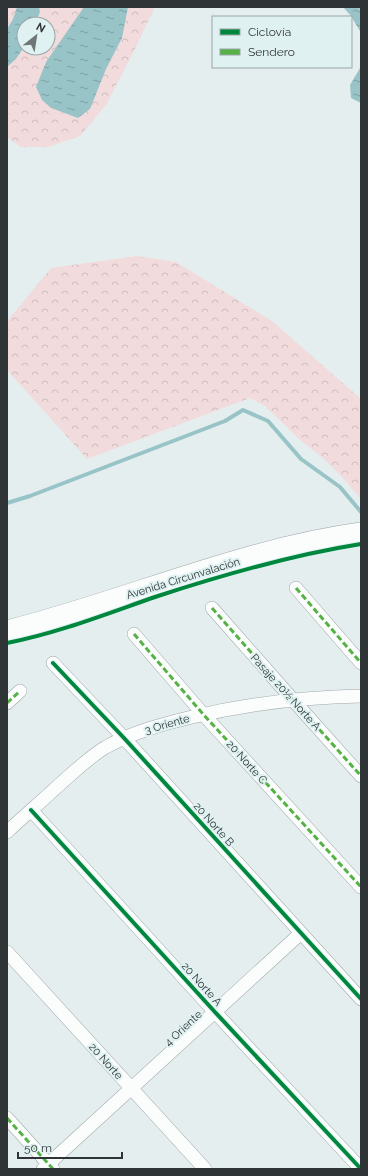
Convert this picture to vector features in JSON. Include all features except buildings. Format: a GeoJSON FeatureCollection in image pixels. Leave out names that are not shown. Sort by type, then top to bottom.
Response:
{"type":"FeatureCollection","features":[{"type":"Feature","properties":{"kind":"main road","name":"Avenida Circunvalación"},"geometry":{"type":"LineString","coordinates":[[7,630],[56,617],[240,560],[345,535],[361,533]]}},
{"type":"Feature","properties":{"kind":"street"},"geometry":{"type":"LineString","coordinates":[[296,588],[361,663]]}},
{"type":"Feature","properties":{"kind":"street","name":"Pasaje 20½ Norte A"},"geometry":{"type":"LineString","coordinates":[[212,608],[361,776]]}},
{"type":"Feature","properties":{"kind":"street","name":"20 Norte C"},"geometry":{"type":"LineString","coordinates":[[134,634],[204,714],[361,887]]}},
{"type":"Feature","properties":{"kind":"street","name":"20 Norte B"},"geometry":{"type":"LineString","coordinates":[[53,662],[361,999]]}},
{"type":"Feature","properties":{"kind":"street"},"geometry":{"type":"LineString","coordinates":[[7,703],[20,691]]}},
{"type":"Feature","properties":{"kind":"street","name":"3 Oriente"},"geometry":{"type":"LineString","coordinates":[[7,832],[90,758],[106,747],[124,738],[173,721],[237,707],[293,700],[361,696]]}},
{"type":"Feature","properties":{"kind":"street","name":"20 Norte A"},"geometry":{"type":"LineString","coordinates":[[31,810],[214,1011],[361,1169]]}},
{"type":"Feature","properties":{"kind":"street","name":"4 Oriente"},"geometry":{"type":"LineString","coordinates":[[48,1167],[214,1011],[301,933]]}},
{"type":"Feature","properties":{"kind":"street","name":"20 Norte"},"geometry":{"type":"LineString","coordinates":[[7,952],[205,1169]]}},
{"type":"Feature","properties":{"kind":"street"},"geometry":{"type":"LineString","coordinates":[[7,1118],[48,1167]]}},
{"type":"Feature","properties":{"kind":"green space"},"geometry":{"type":"Polygon","coordinates":[[[7,7],[155,7],[106,105],[80,136],[48,147],[21,147],[7,137],[7,7]]]}},
{"type":"Feature","properties":{"kind":"green space"},"geometry":{"type":"Polygon","coordinates":[[[137,256],[176,262],[272,321],[361,399],[361,499],[325,460],[300,440],[265,406],[250,398],[87,459],[7,370],[7,321],[51,268],[137,256]]]}},
{"type":"Feature","properties":{"kind":"water"},"geometry":{"type":"Polygon","coordinates":[[[17,7],[39,7],[40,12],[38,16],[16,16],[16,56],[18,56],[7,67],[7,29],[13,19],[17,7]]]}},
{"type":"Feature","properties":{"kind":"water"},"geometry":{"type":"Polygon","coordinates":[[[84,7],[128,7],[122,38],[106,69],[90,109],[78,118],[51,108],[42,100],[36,87],[46,62],[50,56],[56,56],[56,48],[84,7]]]}},
{"type":"Feature","properties":{"kind":"water"},"geometry":{"type":"Polygon","coordinates":[[[343,7],[357,7],[361,9],[361,33],[352,16],[343,7]]]}},
{"type":"Feature","properties":{"kind":"water"},"geometry":{"type":"Polygon","coordinates":[[[361,64],[361,103],[351,98],[350,85],[361,64]]]}},
{"type":"Feature","properties":{"kind":"waterway"},"geometry":{"type":"LineString","coordinates":[[7,503],[30,496],[225,421],[243,410],[268,421],[301,459],[340,487],[361,512]]}},
{"type":"Feature","properties":{"kind":"marked path"},"geometry":{"type":"LineString","coordinates":[[296,588],[361,663]]}},
{"type":"Feature","properties":{"kind":"marked path"},"geometry":{"type":"LineString","coordinates":[[212,608],[361,776]]}},
{"type":"Feature","properties":{"kind":"marked path"},"geometry":{"type":"LineString","coordinates":[[134,634],[203,714],[361,887]]}},
{"type":"Feature","properties":{"kind":"marked path"},"geometry":{"type":"LineString","coordinates":[[7,703],[20,691]]}},
{"type":"Feature","properties":{"kind":"marked path"},"geometry":{"type":"LineString","coordinates":[[7,1118],[53,1169]]}},
{"type":"Feature","properties":{"kind":"cycle path"},"geometry":{"type":"LineString","coordinates":[[7,643],[63,629],[155,597],[231,573],[309,554],[361,544]]}},
{"type":"Feature","properties":{"kind":"cycle path"},"geometry":{"type":"LineString","coordinates":[[53,663],[124,738],[361,999]]}},
{"type":"Feature","properties":{"kind":"cycle path"},"geometry":{"type":"LineString","coordinates":[[31,810],[214,1011],[361,1169]]}}]}
